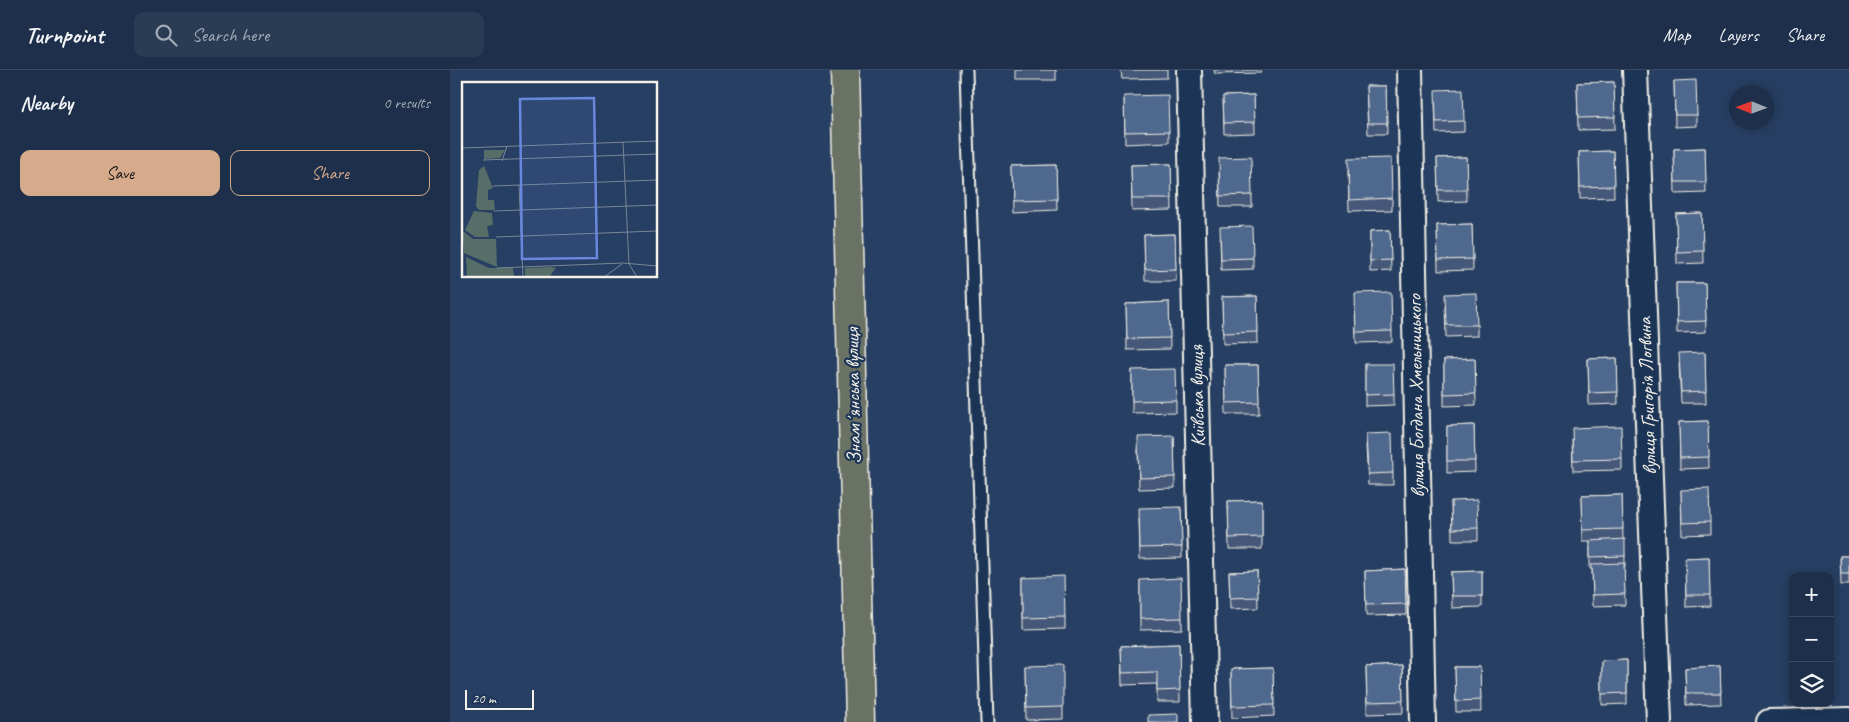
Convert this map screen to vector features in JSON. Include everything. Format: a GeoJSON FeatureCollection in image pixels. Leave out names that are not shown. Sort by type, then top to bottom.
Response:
{"type":"FeatureCollection","features":[{"type":"Feature","properties":{"kind":"highway","name":"Знамʼянська вулиця"},"geometry":{"type":"LineString","coordinates":[[845,70],[860,722]]}},
{"type":"Feature","properties":{"kind":"street","name":"Київська вулиця"},"geometry":{"type":"LineString","coordinates":[[1189,70],[1205,722]]}},
{"type":"Feature","properties":{"kind":"street","name":"вулиця Богдана Хмельницького"},"geometry":{"type":"LineString","coordinates":[[1410,70],[1423,722]]}},
{"type":"Feature","properties":{"kind":"street","name":"вулиця Григорія Логвина"},"geometry":{"type":"LineString","coordinates":[[1635,70],[1658,722]]}},
{"type":"Feature","properties":{"kind":"street"},"geometry":{"type":"LineString","coordinates":[[1769,722],[1849,720]]}},
{"type":"Feature","properties":{"kind":"lane"},"geometry":{"type":"LineString","coordinates":[[966,70],[987,722]]}},
{"type":"Feature","properties":{"kind":"building"},"geometry":{"type":"Polygon","coordinates":[[[1696,80],[1697,115],[1675,115],[1674,81],[1696,80]]]}},
{"type":"Feature","properties":{"kind":"building"},"geometry":{"type":"Polygon","coordinates":[[[1614,82],[1615,117],[1578,118],[1577,83],[1614,82]]]}},
{"type":"Feature","properties":{"kind":"building"},"geometry":{"type":"Polygon","coordinates":[[[1366,86],[1386,86],[1387,123],[1368,123],[1366,86]]]}},
{"type":"Feature","properties":{"kind":"building"},"geometry":{"type":"Polygon","coordinates":[[[1463,89],[1464,121],[1436,122],[1435,90],[1463,89]]]}},
{"type":"Feature","properties":{"kind":"building"},"geometry":{"type":"Polygon","coordinates":[[[1168,95],[1169,131],[1125,132],[1124,96],[1168,95]]]}},
{"type":"Feature","properties":{"kind":"building"},"geometry":{"type":"Polygon","coordinates":[[[1254,95],[1255,122],[1224,123],[1223,96],[1254,95]]]}},
{"type":"Feature","properties":{"kind":"building"},"geometry":{"type":"Polygon","coordinates":[[[1705,148],[1706,182],[1675,182],[1674,149],[1705,148]]]}},
{"type":"Feature","properties":{"kind":"building"},"geometry":{"type":"Polygon","coordinates":[[[1613,151],[1614,186],[1580,187],[1579,152],[1613,151]]]}},
{"type":"Feature","properties":{"kind":"building"},"geometry":{"type":"Polygon","coordinates":[[[1251,157],[1252,195],[1220,196],[1219,158],[1251,157]]]}},
{"type":"Feature","properties":{"kind":"building"},"geometry":{"type":"Polygon","coordinates":[[[1466,157],[1467,190],[1438,190],[1437,158],[1466,157]]]}},
{"type":"Feature","properties":{"kind":"building"},"geometry":{"type":"Polygon","coordinates":[[[1391,158],[1392,198],[1349,200],[1348,159],[1391,158]]]}},
{"type":"Feature","properties":{"kind":"building"},"geometry":{"type":"Polygon","coordinates":[[[1171,164],[1172,199],[1132,199],[1131,165],[1171,164]]]}},
{"type":"Feature","properties":{"kind":"building"},"geometry":{"type":"Polygon","coordinates":[[[1056,165],[1057,199],[1012,200],[1011,166],[1056,165]]]}},
{"type":"Feature","properties":{"kind":"building"},"geometry":{"type":"Polygon","coordinates":[[[1702,213],[1703,251],[1677,252],[1676,214],[1702,213]]]}},
{"type":"Feature","properties":{"kind":"building"},"geometry":{"type":"Polygon","coordinates":[[[1472,224],[1473,259],[1438,260],[1437,225],[1472,224]]]}},
{"type":"Feature","properties":{"kind":"building"},"geometry":{"type":"Polygon","coordinates":[[[1252,226],[1253,258],[1221,259],[1220,227],[1252,226]]]}},
{"type":"Feature","properties":{"kind":"building"},"geometry":{"type":"Polygon","coordinates":[[[1390,230],[1391,260],[1370,261],[1370,231],[1390,230]]]}},
{"type":"Feature","properties":{"kind":"building"},"geometry":{"type":"Polygon","coordinates":[[[1175,234],[1176,269],[1145,270],[1144,235],[1175,234]]]}},
{"type":"Feature","properties":{"kind":"building"},"geometry":{"type":"Polygon","coordinates":[[[1676,283],[1705,283],[1706,321],[1677,322],[1676,283]]]}},
{"type":"Feature","properties":{"kind":"building"},"geometry":{"type":"Polygon","coordinates":[[[1391,292],[1392,331],[1356,332],[1355,293],[1391,292]]]}},
{"type":"Feature","properties":{"kind":"building"},"geometry":{"type":"Polygon","coordinates":[[[1476,293],[1477,325],[1446,325],[1445,294],[1476,293]]]}},
{"type":"Feature","properties":{"kind":"building"},"geometry":{"type":"Polygon","coordinates":[[[1257,296],[1258,332],[1223,333],[1222,297],[1257,296]]]}},
{"type":"Feature","properties":{"kind":"building"},"geometry":{"type":"Polygon","coordinates":[[[1169,302],[1170,338],[1127,339],[1126,304],[1169,302]]]}},
{"type":"Feature","properties":{"kind":"building"},"geometry":{"type":"Polygon","coordinates":[[[1705,352],[1706,391],[1681,392],[1679,353],[1705,352]]]}},
{"type":"Feature","properties":{"kind":"building"},"geometry":{"type":"Polygon","coordinates":[[[1617,358],[1618,392],[1589,393],[1588,359],[1617,358]]]}},
{"type":"Feature","properties":{"kind":"building"},"geometry":{"type":"Polygon","coordinates":[[[1475,359],[1476,393],[1444,394],[1444,360],[1475,359]]]}},
{"type":"Feature","properties":{"kind":"building"},"geometry":{"type":"Polygon","coordinates":[[[1365,364],[1393,364],[1394,394],[1365,395],[1365,364]]]}},
{"type":"Feature","properties":{"kind":"building"},"geometry":{"type":"Polygon","coordinates":[[[1225,365],[1258,365],[1259,402],[1226,403],[1225,365]]]}},
{"type":"Feature","properties":{"kind":"building"},"geometry":{"type":"Polygon","coordinates":[[[1175,369],[1176,400],[1132,401],[1132,370],[1175,369]]]}},
{"type":"Feature","properties":{"kind":"building"},"geometry":{"type":"Polygon","coordinates":[[[1708,421],[1709,457],[1680,458],[1679,422],[1708,421]]]}},
{"type":"Feature","properties":{"kind":"building"},"geometry":{"type":"Polygon","coordinates":[[[1474,425],[1475,461],[1447,461],[1447,426],[1474,425]]]}},
{"type":"Feature","properties":{"kind":"building"},"geometry":{"type":"Polygon","coordinates":[[[1621,426],[1622,459],[1573,460],[1572,428],[1621,426]]]}},
{"type":"Feature","properties":{"kind":"building"},"geometry":{"type":"Polygon","coordinates":[[[1392,433],[1393,473],[1368,474],[1366,434],[1392,433]]]}},
{"type":"Feature","properties":{"kind":"building"},"geometry":{"type":"Polygon","coordinates":[[[1174,436],[1175,477],[1139,478],[1138,437],[1174,436]]]}},
{"type":"Feature","properties":{"kind":"building"},"geometry":{"type":"Polygon","coordinates":[[[1709,489],[1710,522],[1682,523],[1681,490],[1709,489]]]}},
{"type":"Feature","properties":{"kind":"building"},"geometry":{"type":"Polygon","coordinates":[[[1622,495],[1623,529],[1583,530],[1582,496],[1622,495]]]}},
{"type":"Feature","properties":{"kind":"building"},"geometry":{"type":"Polygon","coordinates":[[[1262,500],[1262,537],[1229,538],[1228,501],[1262,500]]]}},
{"type":"Feature","properties":{"kind":"building"},"geometry":{"type":"Polygon","coordinates":[[[1477,500],[1478,528],[1452,529],[1451,501],[1477,500]]]}},
{"type":"Feature","properties":{"kind":"building"},"geometry":{"type":"Polygon","coordinates":[[[1181,507],[1182,547],[1140,548],[1139,508],[1181,507]]]}},
{"type":"Feature","properties":{"kind":"building"},"geometry":{"type":"Polygon","coordinates":[[[1625,539],[1625,556],[1590,557],[1590,541],[1625,539]]]}},
{"type":"Feature","properties":{"kind":"building"},"geometry":{"type":"Polygon","coordinates":[[[1840,556],[1849,556],[1849,574],[1841,574],[1840,556]]]}},
{"type":"Feature","properties":{"kind":"building"},"geometry":{"type":"Polygon","coordinates":[[[1709,557],[1710,595],[1686,595],[1685,558],[1709,557]]]}},
{"type":"Feature","properties":{"kind":"building"},"geometry":{"type":"Polygon","coordinates":[[[1624,563],[1625,594],[1593,595],[1592,564],[1624,563]]]}},
{"type":"Feature","properties":{"kind":"building"},"geometry":{"type":"Polygon","coordinates":[[[1405,569],[1406,604],[1366,605],[1365,571],[1405,569]]]}},
{"type":"Feature","properties":{"kind":"building"},"geometry":{"type":"Polygon","coordinates":[[[1257,571],[1258,597],[1230,598],[1229,572],[1257,571]]]}},
{"type":"Feature","properties":{"kind":"building"},"geometry":{"type":"Polygon","coordinates":[[[1482,571],[1482,596],[1452,596],[1451,572],[1482,571]]]}},
{"type":"Feature","properties":{"kind":"building"},"geometry":{"type":"Polygon","coordinates":[[[1064,576],[1065,617],[1023,618],[1023,578],[1064,576]]]}},
{"type":"Feature","properties":{"kind":"building"},"geometry":{"type":"Polygon","coordinates":[[[1181,578],[1182,618],[1140,619],[1140,580],[1181,578]]]}},
{"type":"Feature","properties":{"kind":"building"},"geometry":{"type":"Polygon","coordinates":[[[1179,644],[1180,690],[1157,691],[1157,672],[1122,673],[1121,646],[1179,644]]]}},
{"type":"Feature","properties":{"kind":"building"},"geometry":{"type":"Polygon","coordinates":[[[1627,660],[1627,693],[1602,694],[1602,661],[1627,660]]]}},
{"type":"Feature","properties":{"kind":"building"},"geometry":{"type":"Polygon","coordinates":[[[1063,665],[1063,707],[1026,708],[1025,666],[1063,665]]]}},
{"type":"Feature","properties":{"kind":"building"},"geometry":{"type":"Polygon","coordinates":[[[1402,665],[1403,701],[1367,702],[1366,667],[1402,665]]]}},
{"type":"Feature","properties":{"kind":"building"},"geometry":{"type":"Polygon","coordinates":[[[1720,666],[1721,693],[1686,693],[1685,668],[1720,666]]]}},
{"type":"Feature","properties":{"kind":"building"},"geometry":{"type":"Polygon","coordinates":[[[1455,667],[1480,667],[1481,700],[1456,701],[1455,667]]]}},
{"type":"Feature","properties":{"kind":"building"},"geometry":{"type":"Polygon","coordinates":[[[1273,668],[1274,705],[1232,706],[1231,669],[1273,668]]]}},
{"type":"Feature","properties":{"kind":"building"},"geometry":{"type":"Polygon","coordinates":[[[1178,714],[1178,722],[1148,722],[1148,715],[1178,714]]]}}]}
